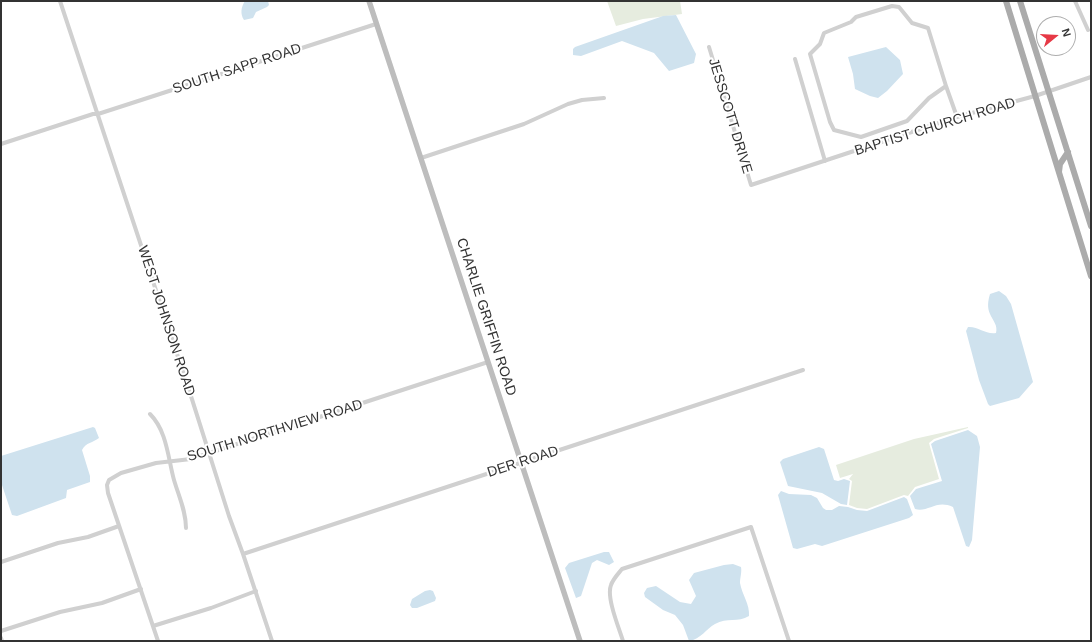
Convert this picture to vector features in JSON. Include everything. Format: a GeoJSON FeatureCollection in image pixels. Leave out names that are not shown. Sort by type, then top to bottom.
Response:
{"type":"FeatureCollection","features":[{"type":"Feature","properties":{"kind":"main road"},"geometry":{"type":"LineString","coordinates":[[1006,1],[1091,276]]}},
{"type":"Feature","properties":{"kind":"main road"},"geometry":{"type":"LineString","coordinates":[[1020,1],[1091,226]]}},
{"type":"Feature","properties":{"kind":"main road"},"geometry":{"type":"LineString","coordinates":[[1059,174],[1060,164],[1068,152]]}},
{"type":"Feature","properties":{"kind":"street","name":"WEST JOHNSON ROAD"},"geometry":{"type":"LineString","coordinates":[[60,1],[190,393],[208,454],[272,641]]}},
{"type":"Feature","properties":{"kind":"street","name":"CHARLIE GRIFFIN ROAD"},"geometry":{"type":"LineString","coordinates":[[369,1],[580,641]]}},
{"type":"Feature","properties":{"kind":"street"},"geometry":{"type":"LineString","coordinates":[[1075,1],[1088,30]]}},
{"type":"Feature","properties":{"kind":"street"},"geometry":{"type":"LineString","coordinates":[[946,86],[929,98],[907,121],[861,137],[834,130],[830,122],[810,54],[820,44],[824,33],[851,22],[856,17],[892,6],[899,7],[912,22],[928,28],[956,117]]}},
{"type":"Feature","properties":{"kind":"street","name":"SOUTH SAPP ROAD"},"geometry":{"type":"LineString","coordinates":[[1,144],[376,24]]}},
{"type":"Feature","properties":{"kind":"street","name":"JESSCOTT DRIVE"},"geometry":{"type":"LineString","coordinates":[[709,47],[751,185]]}},
{"type":"Feature","properties":{"kind":"street"},"geometry":{"type":"LineString","coordinates":[[795,59],[825,161]]}},
{"type":"Feature","properties":{"kind":"street","name":"BAPTIST CHURCH ROAD"},"geometry":{"type":"LineString","coordinates":[[751,185],[956,117],[1035,96],[1091,77]]}},
{"type":"Feature","properties":{"kind":"street"},"geometry":{"type":"LineString","coordinates":[[421,158],[524,124],[568,104],[582,100],[604,98]]}},
{"type":"Feature","properties":{"kind":"street","name":"SOUTH NORTHVIEW ROAD"},"geometry":{"type":"LineString","coordinates":[[158,641],[108,492],[107,485],[109,480],[117,475],[156,463],[191,459],[208,454],[488,362]]}},
{"type":"Feature","properties":{"kind":"street","name":"DER ROAD"},"geometry":{"type":"LineString","coordinates":[[243,554],[803,370]]}},
{"type":"Feature","properties":{"kind":"street"},"geometry":{"type":"LineString","coordinates":[[150,414],[156,420],[159,427],[170,461],[174,481],[186,515],[186,528]]}},
{"type":"Feature","properties":{"kind":"street"},"geometry":{"type":"LineString","coordinates":[[1,562],[58,543],[88,537],[119,526]]}},
{"type":"Feature","properties":{"kind":"street"},"geometry":{"type":"LineString","coordinates":[[623,641],[611,603],[610,592],[610,586],[622,569],[751,527],[789,641]]}},
{"type":"Feature","properties":{"kind":"street"},"geometry":{"type":"LineString","coordinates":[[1,631],[60,612],[102,603],[141,589]]}},
{"type":"Feature","properties":{"kind":"street"},"geometry":{"type":"LineString","coordinates":[[153,626],[211,608],[256,591]]}},
{"type":"Feature","properties":{"kind":"shaded area"},"geometry":{"type":"Polygon","coordinates":[[[607,1],[680,1],[682,14],[643,19],[616,26],[607,1]]]}},
{"type":"Feature","properties":{"kind":"shaded area"},"geometry":{"type":"Polygon","coordinates":[[[968,427],[934,439],[929,443],[939,479],[915,487],[908,496],[904,495],[867,509],[849,505],[852,481],[849,479],[853,474],[840,478],[836,465],[914,439],[968,427]]]}},
{"type":"Feature","properties":{"kind":"water"},"geometry":{"type":"Polygon","coordinates":[[[245,1],[268,1],[269,5],[256,12],[253,18],[244,20],[242,10],[245,1]]]}},
{"type":"Feature","properties":{"kind":"water"},"geometry":{"type":"Polygon","coordinates":[[[676,15],[696,54],[694,63],[669,71],[654,53],[622,41],[581,56],[573,55],[573,49],[575,47],[663,16],[676,15]]]}},
{"type":"Feature","properties":{"kind":"water"},"geometry":{"type":"Polygon","coordinates":[[[886,47],[900,60],[903,74],[878,98],[855,89],[853,74],[848,57],[886,47]]]}},
{"type":"Feature","properties":{"kind":"water"},"geometry":{"type":"Polygon","coordinates":[[[999,291],[1006,296],[1011,304],[1033,382],[1019,398],[990,406],[979,380],[966,331],[968,327],[972,327],[989,333],[996,333],[996,325],[989,311],[988,304],[990,294],[999,291]]]}},
{"type":"Feature","properties":{"kind":"water"},"geometry":{"type":"Polygon","coordinates":[[[93,427],[95,428],[99,438],[86,445],[82,450],[90,476],[90,482],[67,490],[66,498],[17,516],[12,515],[1,482],[1,456],[93,427]]]}},
{"type":"Feature","properties":{"kind":"water"},"geometry":{"type":"Polygon","coordinates":[[[968,430],[977,436],[980,447],[972,540],[969,547],[966,546],[953,507],[942,504],[920,510],[915,509],[910,496],[916,489],[942,481],[931,444],[935,441],[968,430]]]}},
{"type":"Feature","properties":{"kind":"water"},"geometry":{"type":"Polygon","coordinates":[[[819,447],[824,449],[834,480],[838,481],[844,479],[850,481],[847,505],[841,504],[822,493],[788,486],[780,462],[783,459],[819,447]]]}},
{"type":"Feature","properties":{"kind":"water"},"geometry":{"type":"Polygon","coordinates":[[[781,491],[789,494],[811,495],[817,498],[826,510],[832,510],[839,506],[867,511],[904,497],[907,499],[913,515],[909,518],[822,546],[815,544],[797,549],[793,548],[778,495],[781,491]]]}},
{"type":"Feature","properties":{"kind":"water"},"geometry":{"type":"Polygon","coordinates":[[[604,552],[609,552],[614,562],[609,565],[597,560],[592,563],[581,596],[576,598],[565,568],[569,563],[604,552]]]}},
{"type":"Feature","properties":{"kind":"water"},"geometry":{"type":"Polygon","coordinates":[[[733,564],[741,567],[740,583],[748,607],[749,616],[741,619],[719,622],[693,640],[689,641],[683,625],[675,615],[663,610],[645,597],[644,593],[647,588],[656,586],[680,602],[691,604],[696,596],[689,580],[694,573],[733,564]]]}},
{"type":"Feature","properties":{"kind":"water"},"geometry":{"type":"Polygon","coordinates":[[[425,591],[433,591],[436,598],[435,601],[417,608],[412,608],[410,605],[412,599],[425,591]]]}}]}
